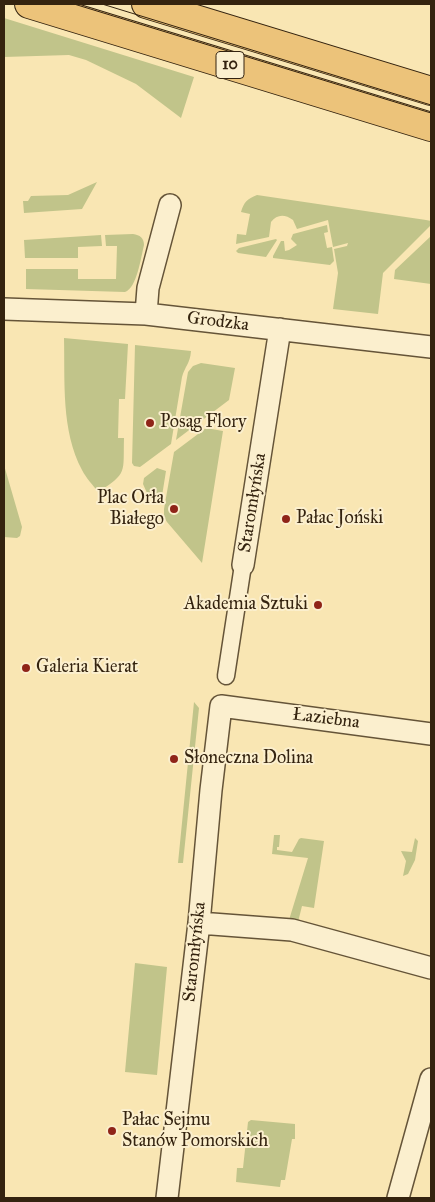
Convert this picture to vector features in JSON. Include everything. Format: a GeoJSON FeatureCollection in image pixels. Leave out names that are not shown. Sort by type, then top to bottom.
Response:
{"type":"FeatureCollection","features":[{"type":"Feature","properties":{"kind":"main road","name":"10"},"geometry":{"type":"LineString","coordinates":[[29,4],[431,127]]}},
{"type":"Feature","properties":{"kind":"main road","name":"10"},"geometry":{"type":"LineString","coordinates":[[146,4],[431,91]]}},
{"type":"Feature","properties":{"kind":"street"},"geometry":{"type":"LineString","coordinates":[[146,314],[148,288],[170,205]]}},
{"type":"Feature","properties":{"kind":"street","name":"Grodzka"},"geometry":{"type":"LineString","coordinates":[[4,309],[146,314],[431,347]]}},
{"type":"Feature","properties":{"kind":"street","name":"Staromłyńska"},"geometry":{"type":"LineString","coordinates":[[226,676],[280,329]]}},
{"type":"Feature","properties":{"kind":"street","name":"Staromłyńska"},"geometry":{"type":"LineString","coordinates":[[167,1198],[199,923],[221,706]]}},
{"type":"Feature","properties":{"kind":"street","name":"Łaziebna"},"geometry":{"type":"LineString","coordinates":[[221,706],[431,734]]}},
{"type":"Feature","properties":{"kind":"street"},"geometry":{"type":"LineString","coordinates":[[199,923],[292,930],[431,968]]}},
{"type":"Feature","properties":{"kind":"street"},"geometry":{"type":"LineString","coordinates":[[398,1198],[431,1079]]}},
{"type":"Feature","properties":{"kind":"green space"},"geometry":{"type":"Polygon","coordinates":[[[4,18],[194,77],[181,118],[136,84],[86,60],[69,55],[4,57],[4,18]]]}},
{"type":"Feature","properties":{"kind":"green space"},"geometry":{"type":"Polygon","coordinates":[[[97,182],[82,209],[24,213],[23,201],[28,201],[31,196],[68,195],[97,182]]]}},
{"type":"Feature","properties":{"kind":"green space"},"geometry":{"type":"Polygon","coordinates":[[[257,195],[426,220],[431,221],[431,225],[383,273],[378,314],[333,309],[338,273],[334,249],[347,246],[348,243],[333,247],[328,220],[297,229],[293,220],[281,216],[276,217],[271,222],[269,237],[236,244],[237,234],[246,235],[250,214],[241,212],[243,206],[246,201],[257,195]]]}},
{"type":"Feature","properties":{"kind":"green space"},"geometry":{"type":"Polygon","coordinates":[[[327,225],[328,232],[324,233],[327,248],[332,247],[334,261],[330,265],[273,258],[281,241],[284,241],[285,251],[289,250],[297,245],[291,239],[293,234],[327,225]]]}},
{"type":"Feature","properties":{"kind":"green space"},"geometry":{"type":"Polygon","coordinates":[[[133,234],[141,237],[144,245],[133,285],[125,292],[26,289],[26,269],[78,269],[78,279],[116,279],[117,246],[106,246],[105,235],[133,234]]]}},
{"type":"Feature","properties":{"kind":"green space"},"geometry":{"type":"Polygon","coordinates":[[[101,235],[102,246],[78,247],[78,258],[25,258],[24,240],[101,235]]]}},
{"type":"Feature","properties":{"kind":"green space"},"geometry":{"type":"Polygon","coordinates":[[[431,236],[431,284],[394,279],[395,270],[431,236]]]}},
{"type":"Feature","properties":{"kind":"green space"},"geometry":{"type":"Polygon","coordinates":[[[276,239],[266,257],[238,253],[236,251],[239,248],[276,239]]]}},
{"type":"Feature","properties":{"kind":"green space"},"geometry":{"type":"Polygon","coordinates":[[[64,338],[128,344],[125,399],[119,399],[118,438],[124,438],[122,471],[115,480],[98,492],[82,470],[70,439],[66,406],[64,338]]]}},
{"type":"Feature","properties":{"kind":"green space"},"geometry":{"type":"Polygon","coordinates":[[[135,345],[191,351],[190,359],[182,377],[171,444],[140,467],[134,466],[132,463],[135,345]]]}},
{"type":"Feature","properties":{"kind":"green space"},"geometry":{"type":"Polygon","coordinates":[[[201,363],[235,368],[229,400],[176,440],[188,372],[193,366],[201,363]]]}},
{"type":"Feature","properties":{"kind":"green space"},"geometry":{"type":"Polygon","coordinates":[[[206,428],[223,431],[202,563],[167,522],[164,517],[164,509],[174,452],[206,428]]]}},
{"type":"Feature","properties":{"kind":"green space"},"geometry":{"type":"Polygon","coordinates":[[[4,465],[22,527],[20,536],[17,538],[4,537],[4,465]]]}},
{"type":"Feature","properties":{"kind":"green space"},"geometry":{"type":"Polygon","coordinates":[[[157,468],[166,471],[162,496],[147,493],[143,484],[144,478],[157,468]]]}},
{"type":"Feature","properties":{"kind":"green space"},"geometry":{"type":"Polygon","coordinates":[[[194,702],[199,708],[183,863],[178,863],[194,702]]]}},
{"type":"Feature","properties":{"kind":"green space"},"geometry":{"type":"Polygon","coordinates":[[[274,835],[280,835],[277,850],[292,852],[301,838],[324,841],[314,908],[302,906],[298,922],[289,920],[308,858],[272,854],[274,835]]]}},
{"type":"Feature","properties":{"kind":"green space"},"geometry":{"type":"Polygon","coordinates":[[[415,838],[418,841],[415,860],[408,874],[403,876],[406,861],[401,851],[412,852],[415,838]]]}},
{"type":"Feature","properties":{"kind":"green space"},"geometry":{"type":"Polygon","coordinates":[[[135,963],[167,967],[157,1075],[125,1072],[135,963]]]}},
{"type":"Feature","properties":{"kind":"green space"},"geometry":{"type":"Polygon","coordinates":[[[251,1120],[295,1124],[295,1139],[292,1139],[285,1180],[281,1180],[280,1187],[236,1182],[237,1168],[243,1168],[248,1122],[251,1120]]]}},
{"type":"Feature","properties":{"kind":"tram line"},"geometry":{"type":"LineString","coordinates":[[74,4],[431,113]]}},
{"type":"Feature","properties":{"kind":"tram line"},"geometry":{"type":"LineString","coordinates":[[102,4],[431,105]]}},
{"type":"Feature","properties":{"kind":"place","name":"Posąg Flory"},"geometry":{"type":"Point","coordinates":[150,423]}},
{"type":"Feature","properties":{"kind":"place","name":"Plac Orła Białego"},"geometry":{"type":"Point","coordinates":[174,509]}},
{"type":"Feature","properties":{"kind":"place","name":"Pałac Joński"},"geometry":{"type":"Point","coordinates":[286,519]}},
{"type":"Feature","properties":{"kind":"place","name":"Akademia Sztuki"},"geometry":{"type":"Point","coordinates":[318,605]}},
{"type":"Feature","properties":{"kind":"place","name":"Galeria Kierat"},"geometry":{"type":"Point","coordinates":[26,668]}},
{"type":"Feature","properties":{"kind":"place","name":"Słoneczna Dolina"},"geometry":{"type":"Point","coordinates":[174,759]}},
{"type":"Feature","properties":{"kind":"place","name":"Pałac Sejmu Stanów Pomorskich"},"geometry":{"type":"Point","coordinates":[112,1131]}}]}
